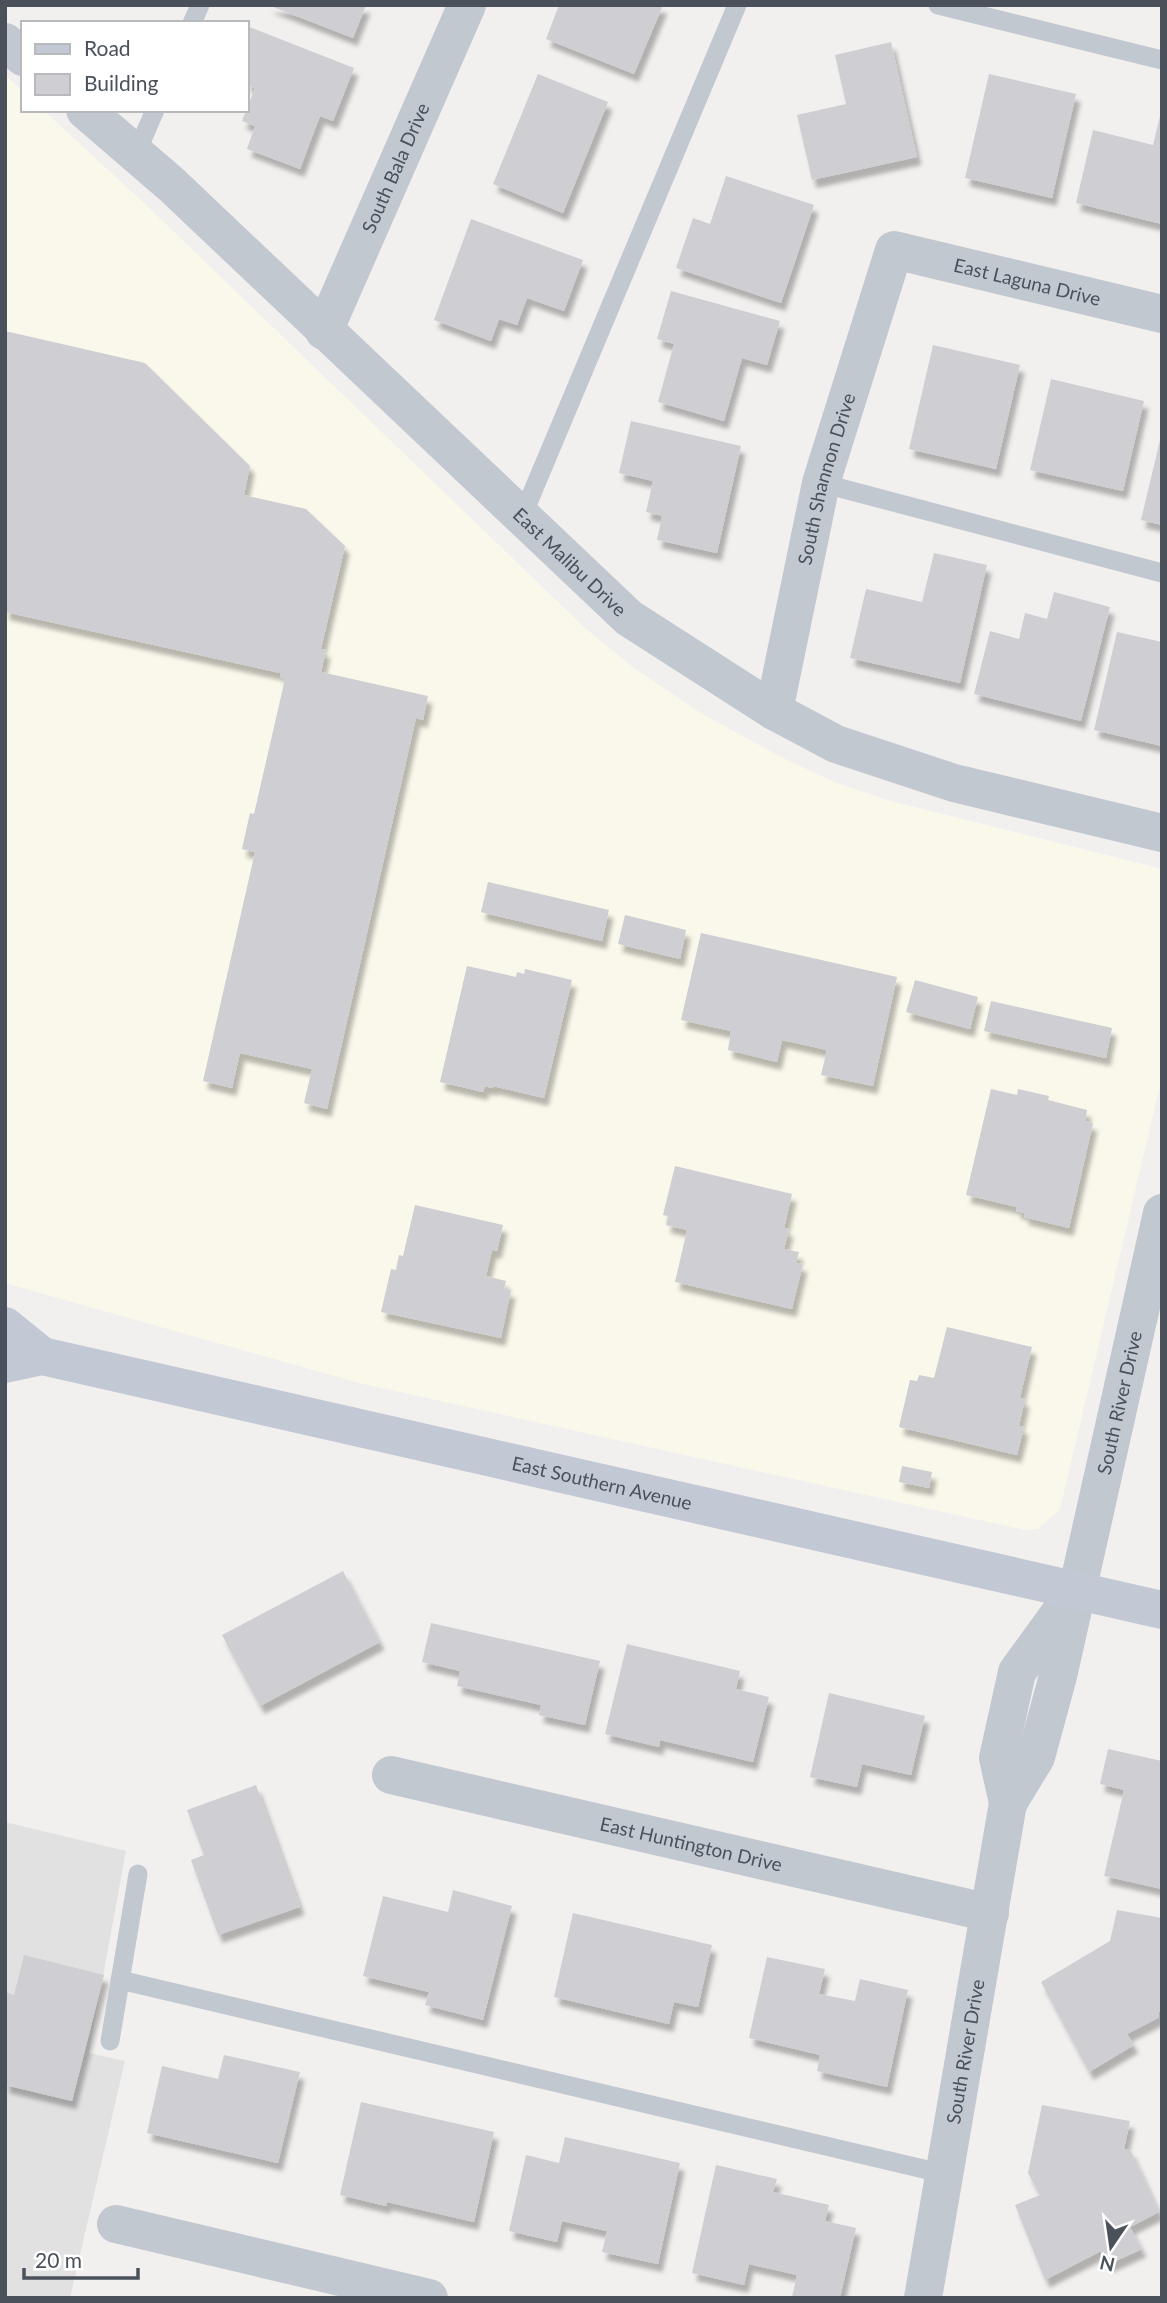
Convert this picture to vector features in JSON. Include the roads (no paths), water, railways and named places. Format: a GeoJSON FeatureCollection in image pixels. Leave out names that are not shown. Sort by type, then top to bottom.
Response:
{"type":"FeatureCollection","features":[{"type":"Feature","properties":{"kind":"main road","name":"East Southern Avenue"},"geometry":{"type":"LineString","coordinates":[[5,1326],[42,1356]]}},
{"type":"Feature","properties":{"kind":"main road","name":"East Southern Avenue"},"geometry":{"type":"LineString","coordinates":[[5,1364],[42,1356],[1162,1610]]}},
{"type":"Feature","properties":{"kind":"street","name":"South Bala Drive"},"geometry":{"type":"LineString","coordinates":[[324,331],[467,5]]}},
{"type":"Feature","properties":{"kind":"street"},"geometry":{"type":"LineString","coordinates":[[5,42],[21,55]]}},
{"type":"Feature","properties":{"kind":"street","name":"East Malibu Drive"},"geometry":{"type":"LineString","coordinates":[[87,112],[172,185],[629,618],[774,711],[836,744],[954,783],[1162,833]]}},
{"type":"Feature","properties":{"kind":"street","name":"East Laguna Drive"},"geometry":{"type":"LineString","coordinates":[[894,250],[1162,314]]}},
{"type":"Feature","properties":{"kind":"street","name":"South Shannon Drive"},"geometry":{"type":"LineString","coordinates":[[774,711],[821,483],[894,250]]}},
{"type":"Feature","properties":{"kind":"street","name":"South River Drive"},"geometry":{"type":"LineString","coordinates":[[923,2298],[1007,1803],[1036,1757],[1058,1676],[1162,1213]]}},
{"type":"Feature","properties":{"kind":"street","name":"East Huntington Drive"},"geometry":{"type":"LineString","coordinates":[[391,1774],[990,1913]]}},
{"type":"Feature","properties":{"kind":"street"},"geometry":{"type":"LineString","coordinates":[[116,2224],[429,2298]]}},
{"type":"Feature","properties":{"kind":"lane"},"geometry":{"type":"LineString","coordinates":[[193,21],[200,5]]}},
{"type":"Feature","properties":{"kind":"lane"},"geometry":{"type":"LineString","coordinates":[[522,517],[737,5]]}},
{"type":"Feature","properties":{"kind":"lane"},"geometry":{"type":"LineString","coordinates":[[938,5],[1162,60]]}},
{"type":"Feature","properties":{"kind":"lane"},"geometry":{"type":"LineString","coordinates":[[136,154],[154,112]]}},
{"type":"Feature","properties":{"kind":"lane"},"geometry":{"type":"LineString","coordinates":[[821,483],[1162,573]]}},
{"type":"Feature","properties":{"kind":"lane"},"geometry":{"type":"LineString","coordinates":[[110,2041],[138,1874]]}},
{"type":"Feature","properties":{"kind":"lane"},"geometry":{"type":"LineString","coordinates":[[120,1980],[945,2174]]}}]}
